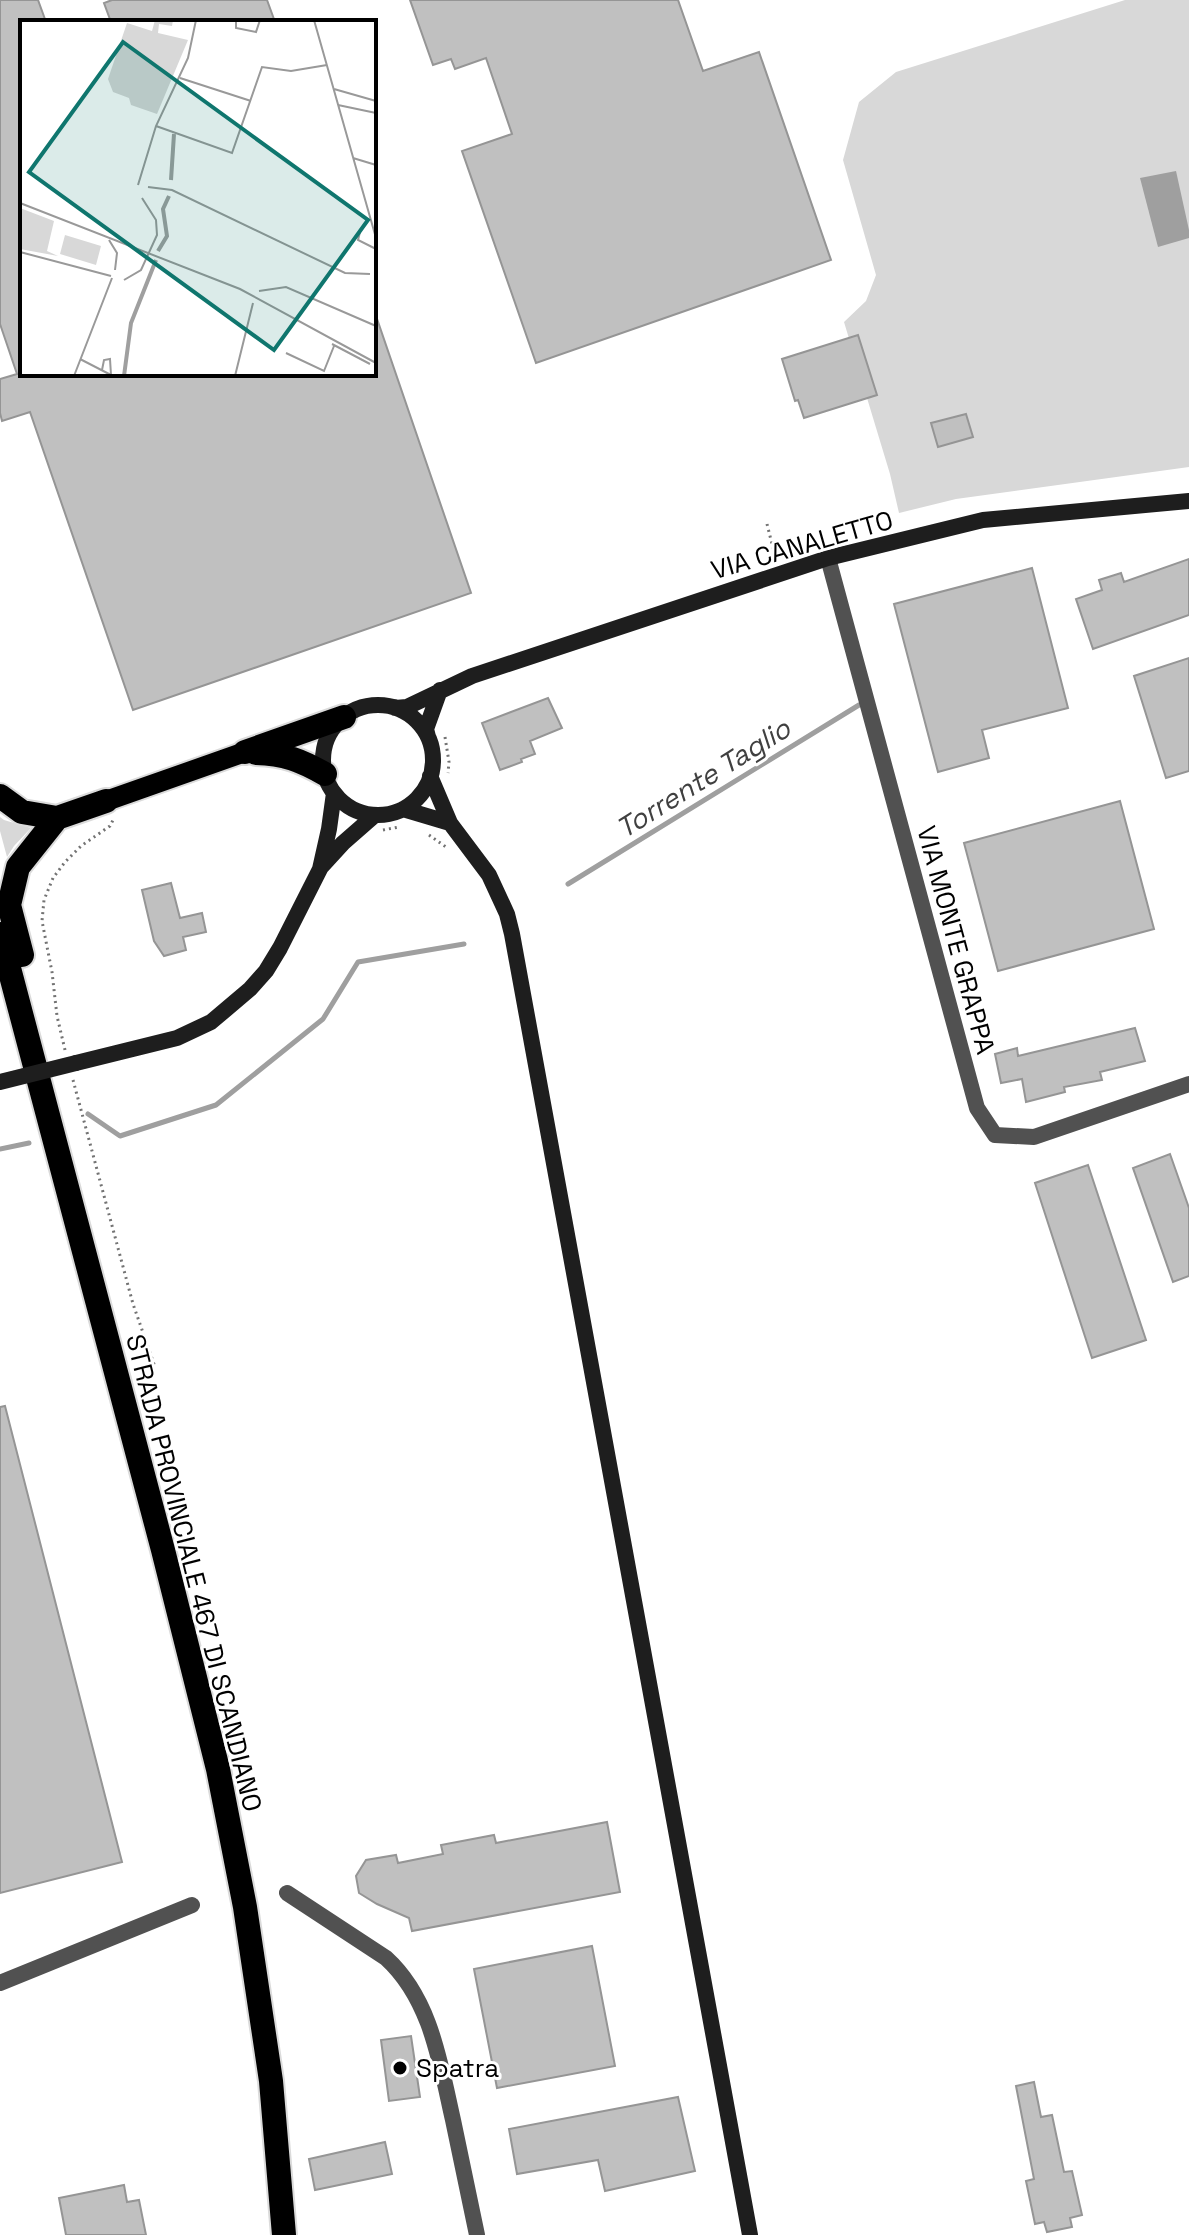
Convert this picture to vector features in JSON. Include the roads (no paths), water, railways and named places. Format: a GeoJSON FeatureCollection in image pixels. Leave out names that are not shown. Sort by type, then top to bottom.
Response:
{"type":"FeatureCollection","features":[{"type":"Feature","properties":{"kind":"highway"},"geometry":{"type":"LineString","coordinates":[[245,752],[344,717]]}},
{"type":"Feature","properties":{"kind":"highway"},"geometry":{"type":"LineString","coordinates":[[245,752],[299,759],[329,783]]}},
{"type":"Feature","properties":{"kind":"highway"},"geometry":{"type":"LineString","coordinates":[[0,796],[22,812],[57,818],[106,801]]}},
{"type":"Feature","properties":{"kind":"highway"},"geometry":{"type":"LineString","coordinates":[[50,1126],[36,1013],[9,905],[18,867],[57,818]]}},
{"type":"Feature","properties":{"kind":"highway","name":"STRADA PROVINCIALE 467 DI SCANDIANO"},"geometry":{"type":"LineString","coordinates":[[0,934],[218,1769],[245,1907],[271,2081],[284,2235]]}},
{"type":"Feature","properties":{"kind":"highway"},"geometry":{"type":"LineString","coordinates":[[0,983],[50,1126]]}},
{"type":"Feature","properties":{"kind":"main road","name":"VIA CANALETTO"},"geometry":{"type":"LineString","coordinates":[[395,708],[407,707],[472,676],[828,558],[983,520],[1189,501]]}},
{"type":"Feature","properties":{"kind":"main road"},"geometry":{"type":"LineString","coordinates":[[329,783],[357,811],[375,815],[403,809],[420,795],[430,776],[433,757],[426,729],[440,690]]}},
{"type":"Feature","properties":{"kind":"main road"},"geometry":{"type":"LineString","coordinates":[[320,869],[329,829],[329,783],[323,753],[336,724],[353,711],[374,705],[395,708],[422,727],[431,747]]}},
{"type":"Feature","properties":{"kind":"main road"},"geometry":{"type":"LineString","coordinates":[[106,801],[245,752]]}},
{"type":"Feature","properties":{"kind":"main road"},"geometry":{"type":"LineString","coordinates":[[430,776],[450,823],[489,875],[507,914],[512,934],[750,2235]]}},
{"type":"Feature","properties":{"kind":"main road"},"geometry":{"type":"LineString","coordinates":[[403,809],[450,823]]}},
{"type":"Feature","properties":{"kind":"main road"},"geometry":{"type":"LineString","coordinates":[[0,1082],[177,1038],[211,1022],[266,971],[320,869],[343,843],[375,815]]}},
{"type":"Feature","properties":{"kind":"street","name":"VIA MONTE GRAPPA"},"geometry":{"type":"LineString","coordinates":[[828,558],[977,1108],[995,1135],[1034,1137],[1189,1084]]}},
{"type":"Feature","properties":{"kind":"street"},"geometry":{"type":"LineString","coordinates":[[287,1893],[386,1958],[413,1990],[432,2033],[441,2067],[477,2235]]}},
{"type":"Feature","properties":{"kind":"street"},"geometry":{"type":"LineString","coordinates":[[0,1983],[192,1905]]}},
{"type":"Feature","properties":{"kind":"waterway","name":"Torrente Taglio"},"geometry":{"type":"LineString","coordinates":[[568,884],[859,705]]}},
{"type":"Feature","properties":{"kind":"waterway","name":"Torrente Taglio"},"geometry":{"type":"LineString","coordinates":[[88,1114],[120,1136],[216,1105],[323,1019],[358,962],[464,944]]}},
{"type":"Feature","properties":{"kind":"waterway","name":"Torrente Taglio"},"geometry":{"type":"LineString","coordinates":[[0,1149],[29,1143]]}},
{"type":"Feature","properties":{"kind":"place","name":"Spatra"},"geometry":{"type":"Point","coordinates":[400,2068]}}]}
